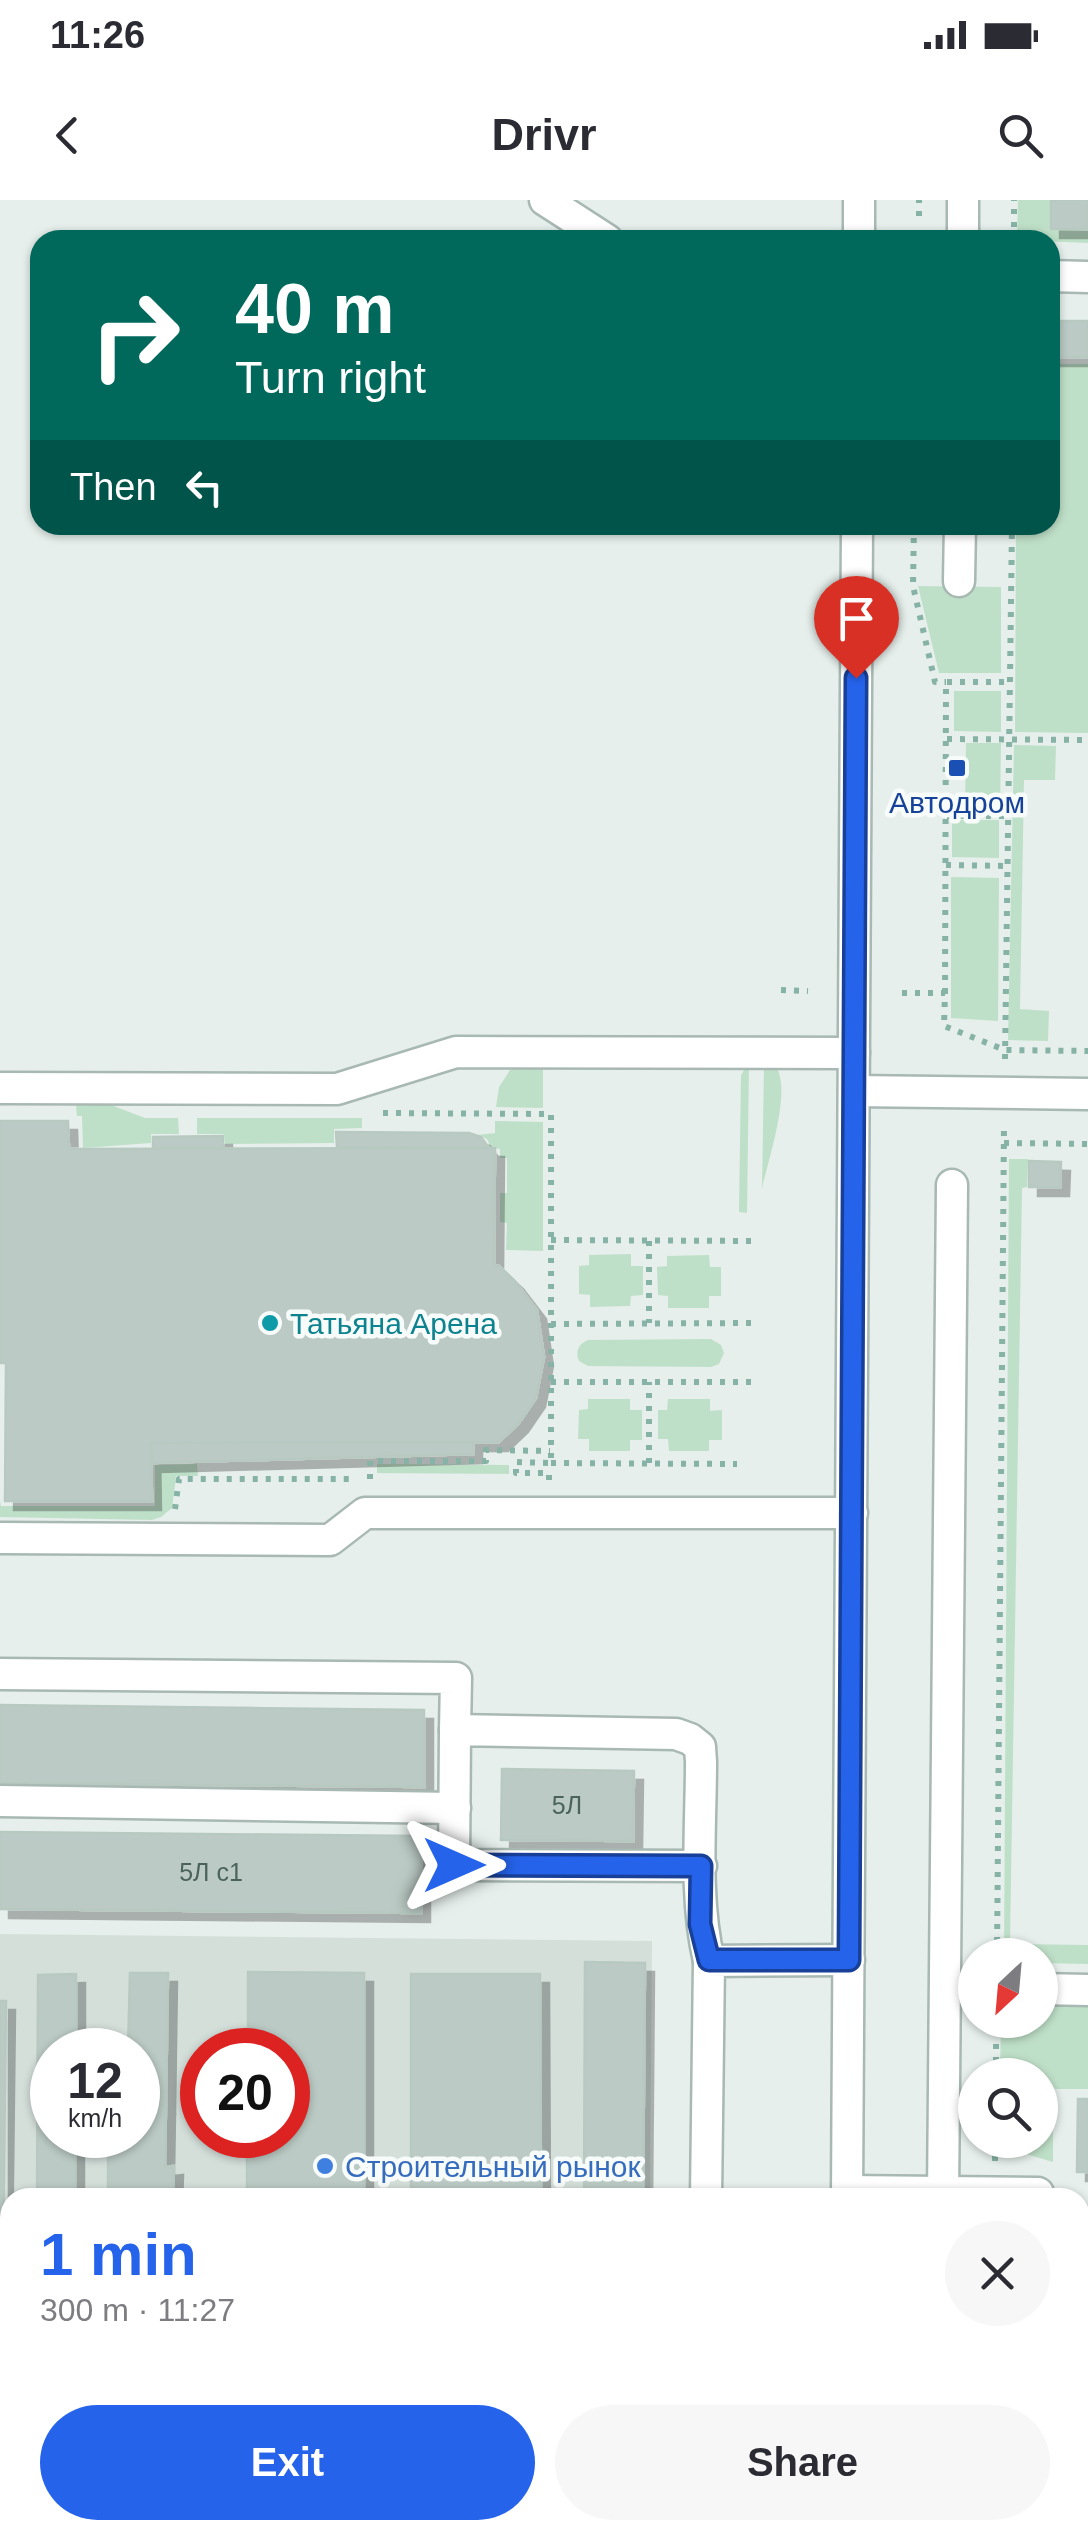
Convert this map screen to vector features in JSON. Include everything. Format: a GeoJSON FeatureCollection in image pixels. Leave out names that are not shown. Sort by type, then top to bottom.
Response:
{"type":"FeatureCollection","features":[{"type":"Feature","properties":{"kind":"street"},"geometry":{"type":"LineString","coordinates":[[544,200],[591,230]]}},
{"type":"Feature","properties":{"kind":"street"},"geometry":{"type":"LineString","coordinates":[[859,200],[859,230]]}},
{"type":"Feature","properties":{"kind":"street"},"geometry":{"type":"LineString","coordinates":[[962,230],[963,200]]}},
{"type":"Feature","properties":{"kind":"street"},"geometry":{"type":"LineString","coordinates":[[1060,276],[1088,277]]}},
{"type":"Feature","properties":{"kind":"street"},"geometry":{"type":"LineString","coordinates":[[847,2188],[857,535]]}},
{"type":"Feature","properties":{"kind":"street"},"geometry":{"type":"LineString","coordinates":[[959,580],[960,535]]}},
{"type":"Feature","properties":{"kind":"street"},"geometry":{"type":"LineString","coordinates":[[0,1088],[337,1088],[456,1052],[854,1052]]}},
{"type":"Feature","properties":{"kind":"street"},"geometry":{"type":"LineString","coordinates":[[854,1091],[1088,1094]]}},
{"type":"Feature","properties":{"kind":"street"},"geometry":{"type":"LineString","coordinates":[[943,2188],[952,1185]]}},
{"type":"Feature","properties":{"kind":"street"},"geometry":{"type":"LineString","coordinates":[[0,1538],[330,1540],[365,1513],[852,1513]]}},
{"type":"Feature","properties":{"kind":"street"},"geometry":{"type":"LineString","coordinates":[[0,1674],[456,1678],[454,1865],[701,1866]]}},
{"type":"Feature","properties":{"kind":"street"},"geometry":{"type":"LineString","coordinates":[[456,1730],[676,1734],[690,1738],[700,1747],[700,1924],[709,1960],[706,2188]]}},
{"type":"Feature","properties":{"kind":"street"},"geometry":{"type":"LineString","coordinates":[[0,1801],[455,1808]]}},
{"type":"Feature","properties":{"kind":"street"},"geometry":{"type":"LineString","coordinates":[[709,1960],[849,1960]]}},
{"type":"Feature","properties":{"kind":"street"},"geometry":{"type":"LineString","coordinates":[[1058,1989],[1088,1990]]}},
{"type":"Feature","properties":{"kind":"path"},"geometry":{"type":"LineString","coordinates":[[919,200],[919,216]]}},
{"type":"Feature","properties":{"kind":"path"},"geometry":{"type":"LineString","coordinates":[[1014,200],[1014,230]]}},
{"type":"Feature","properties":{"kind":"path"},"geometry":{"type":"LineString","coordinates":[[914,535],[913,586],[935,682],[1011,682]]}},
{"type":"Feature","properties":{"kind":"path"},"geometry":{"type":"LineString","coordinates":[[997,1938],[1012,535]]}},
{"type":"Feature","properties":{"kind":"path"},"geometry":{"type":"LineString","coordinates":[[946,682],[944,1026],[1004,1050],[1088,1051]]}},
{"type":"Feature","properties":{"kind":"path"},"geometry":{"type":"LineString","coordinates":[[947,739],[1088,740]]}},
{"type":"Feature","properties":{"kind":"path"},"geometry":{"type":"LineString","coordinates":[[947,816],[1010,816]]}},
{"type":"Feature","properties":{"kind":"path"},"geometry":{"type":"LineString","coordinates":[[946,866],[1009,866]]}},
{"type":"Feature","properties":{"kind":"path"},"geometry":{"type":"LineString","coordinates":[[780,990],[808,991]]}},
{"type":"Feature","properties":{"kind":"path"},"geometry":{"type":"LineString","coordinates":[[902,992],[945,993]]}},
{"type":"Feature","properties":{"kind":"path"},"geometry":{"type":"LineString","coordinates":[[376,1112],[551,1114],[550,1462]]}},
{"type":"Feature","properties":{"kind":"path"},"geometry":{"type":"LineString","coordinates":[[1004,1143],[1088,1144]]}},
{"type":"Feature","properties":{"kind":"path"},"geometry":{"type":"LineString","coordinates":[[551,1240],[753,1241]]}},
{"type":"Feature","properties":{"kind":"path"},"geometry":{"type":"LineString","coordinates":[[649,1241],[649,1323]]}},
{"type":"Feature","properties":{"kind":"path"},"geometry":{"type":"LineString","coordinates":[[551,1324],[752,1322]]}},
{"type":"Feature","properties":{"kind":"path"},"geometry":{"type":"LineString","coordinates":[[551,1382],[752,1382]]}},
{"type":"Feature","properties":{"kind":"path"},"geometry":{"type":"LineString","coordinates":[[648,1463],[649,1382]]}},
{"type":"Feature","properties":{"kind":"path"},"geometry":{"type":"LineString","coordinates":[[170,1516],[178,1503],[179,1479],[370,1480],[370,1461],[486,1462],[486,1450],[550,1451]]}},
{"type":"Feature","properties":{"kind":"path"},"geometry":{"type":"LineString","coordinates":[[510,1480],[549,1480],[549,1473],[516,1473],[516,1462],[564,1466],[737,1464]]}},
{"type":"Feature","properties":{"kind":"shaded area","name":"Строительный рынок"},"geometry":{"type":"Polygon","coordinates":[[[0,1934],[652,1941],[650,2188],[0,2188],[0,1934]]]}},
{"type":"Feature","properties":{"kind":"green space"},"geometry":{"type":"Polygon","coordinates":[[[1018,200],[1088,200],[1088,229],[1043,229],[1088,231],[1088,243],[1060,242],[1060,230],[1017,230],[1018,200]]]}},
{"type":"Feature","properties":{"kind":"green space"},"geometry":{"type":"Polygon","coordinates":[[[1060,364],[1088,364],[1088,733],[1015,732],[1016,535],[1060,535],[1060,364]]]}},
{"type":"Feature","properties":{"kind":"green space"},"geometry":{"type":"Polygon","coordinates":[[[918,586],[1001,587],[1001,673],[939,673],[918,586]]]}},
{"type":"Feature","properties":{"kind":"green space"},"geometry":{"type":"Polygon","coordinates":[[[954,691],[1001,691],[1001,732],[954,731],[954,691]]]}},
{"type":"Feature","properties":{"kind":"green space"},"geometry":{"type":"Polygon","coordinates":[[[966,743],[1001,743],[1000,809],[965,808],[966,743]]]}},
{"type":"Feature","properties":{"kind":"green space"},"geometry":{"type":"Polygon","coordinates":[[[1014,745],[1056,746],[1055,780],[1024,780],[1020,1009],[1049,1011],[1048,1041],[1008,1040],[1014,745]]]}},
{"type":"Feature","properties":{"kind":"green space"},"geometry":{"type":"Polygon","coordinates":[[[952,820],[999,820],[999,858],[952,857],[952,820]]]}},
{"type":"Feature","properties":{"kind":"green space"},"geometry":{"type":"Polygon","coordinates":[[[951,877],[999,878],[998,1021],[951,1018],[951,877]]]}},
{"type":"Feature","properties":{"kind":"green space"},"geometry":{"type":"Polygon","coordinates":[[[749,1062],[747,1213],[739,1212],[741,1075],[749,1062]]]}},
{"type":"Feature","properties":{"kind":"green space"},"geometry":{"type":"Polygon","coordinates":[[[764,1063],[776,1067],[781,1092],[762,1189],[764,1063]]]}},
{"type":"Feature","properties":{"kind":"green space"},"geometry":{"type":"Polygon","coordinates":[[[543,1064],[543,1108],[496,1107],[499,1087],[510,1070],[543,1064]]]}},
{"type":"Feature","properties":{"kind":"green space"},"geometry":{"type":"Polygon","coordinates":[[[76,1105],[111,1105],[145,1118],[178,1118],[179,1134],[151,1134],[151,1143],[83,1148],[82,1116],[77,1116],[76,1105]]]}},
{"type":"Feature","properties":{"kind":"green space"},"geometry":{"type":"Polygon","coordinates":[[[197,1118],[362,1118],[362,1128],[334,1129],[334,1143],[225,1144],[224,1134],[197,1134],[197,1118]]]}},
{"type":"Feature","properties":{"kind":"green space"},"geometry":{"type":"Polygon","coordinates":[[[495,1121],[543,1122],[543,1251],[506,1250],[507,1223],[500,1222],[500,1193],[507,1193],[507,1158],[500,1158],[500,1149],[491,1148],[487,1139],[477,1135],[495,1133],[495,1121]]]}},
{"type":"Feature","properties":{"kind":"green space"},"geometry":{"type":"Polygon","coordinates":[[[1009,1159],[1028,1159],[1027,1187],[1022,1188],[1010,1938],[1004,1938],[1009,1159]]]}},
{"type":"Feature","properties":{"kind":"green space"},"geometry":{"type":"Polygon","coordinates":[[[631,1254],[631,1266],[643,1266],[643,1295],[631,1296],[630,1306],[590,1307],[590,1295],[579,1294],[579,1266],[589,1265],[589,1255],[631,1254]]]}},
{"type":"Feature","properties":{"kind":"green space"},"geometry":{"type":"Polygon","coordinates":[[[709,1255],[710,1267],[721,1267],[721,1296],[709,1296],[709,1308],[668,1308],[668,1296],[658,1295],[657,1267],[667,1266],[667,1256],[709,1255]]]}},
{"type":"Feature","properties":{"kind":"green space"},"geometry":{"type":"Polygon","coordinates":[[[711,1339],[721,1345],[724,1353],[719,1364],[711,1367],[588,1366],[579,1361],[577,1354],[588,1340],[711,1339]]]}},
{"type":"Feature","properties":{"kind":"green space"},"geometry":{"type":"Polygon","coordinates":[[[588,1399],[630,1399],[630,1410],[642,1410],[642,1440],[630,1440],[630,1451],[589,1451],[589,1439],[578,1439],[579,1410],[588,1409],[588,1399]]]}},
{"type":"Feature","properties":{"kind":"green space"},"geometry":{"type":"Polygon","coordinates":[[[668,1399],[710,1399],[710,1411],[722,1410],[722,1440],[709,1440],[709,1451],[669,1451],[668,1439],[658,1439],[658,1410],[667,1410],[668,1399]]]}},
{"type":"Feature","properties":{"kind":"green space"},"geometry":{"type":"Polygon","coordinates":[[[197,1464],[198,1476],[176,1476],[172,1508],[152,1520],[0,1517],[0,1501],[1,1506],[155,1506],[155,1465],[197,1464]]]}},
{"type":"Feature","properties":{"kind":"green space"},"geometry":{"type":"Polygon","coordinates":[[[377,1464],[509,1465],[509,1474],[377,1473],[377,1464]]]}},
{"type":"Feature","properties":{"kind":"green space"},"geometry":{"type":"Polygon","coordinates":[[[1058,1945],[1088,1945],[1088,1964],[1058,1963],[1058,1945]]]}},
{"type":"Feature","properties":{"kind":"green space"},"geometry":{"type":"Polygon","coordinates":[[[1058,2004],[1088,2005],[1088,2089],[1058,2089],[1058,2058],[1000,2058],[1001,2038],[1058,2038],[1058,2004]]]}},
{"type":"Feature","properties":{"kind":"building"},"geometry":{"type":"Polygon","coordinates":[[[1051,200],[1088,200],[1088,229],[1051,229],[1051,200]]]}},
{"type":"Feature","properties":{"kind":"building"},"geometry":{"type":"Polygon","coordinates":[[[1060,321],[1088,321],[1088,357],[1060,357],[1060,321]]]}},
{"type":"Feature","properties":{"kind":"building","name":"Татьяна Арена"},"geometry":{"type":"Polygon","coordinates":[[[0,1121],[68,1121],[69,1149],[495,1148],[494,1266],[514,1280],[537,1310],[544,1357],[536,1398],[519,1423],[499,1442],[151,1443],[152,1501],[5,1501],[6,1363],[0,1363],[0,1121]]]}},
{"type":"Feature","properties":{"kind":"building"},"geometry":{"type":"Polygon","coordinates":[[[336,1132],[469,1133],[481,1137],[489,1148],[337,1147],[336,1132]]]}},
{"type":"Feature","properties":{"kind":"building"},"geometry":{"type":"Polygon","coordinates":[[[223,1136],[223,1148],[153,1148],[153,1137],[223,1136]]]}},
{"type":"Feature","properties":{"kind":"building"},"geometry":{"type":"Polygon","coordinates":[[[1029,1161],[1061,1162],[1060,1187],[1029,1187],[1029,1161]]]}},
{"type":"Feature","properties":{"kind":"building"},"geometry":{"type":"Polygon","coordinates":[[[151,1443],[473,1443],[473,1454],[152,1463],[151,1443]]]}},
{"type":"Feature","properties":{"kind":"building"},"geometry":{"type":"Polygon","coordinates":[[[0,1705],[424,1710],[424,1787],[0,1783],[0,1705]]]}},
{"type":"Feature","properties":{"kind":"building"},"geometry":{"type":"Polygon","coordinates":[[[502,1769],[634,1771],[633,1841],[501,1840],[502,1769]]]}},
{"type":"Feature","properties":{"kind":"building"},"geometry":{"type":"Polygon","coordinates":[[[0,1832],[421,1836],[421,1913],[0,1909],[0,1832]]]}},
{"type":"Feature","properties":{"kind":"building"},"geometry":{"type":"Polygon","coordinates":[[[585,1962],[645,1963],[643,2188],[584,2188],[585,1962]]]}},
{"type":"Feature","properties":{"kind":"building"},"geometry":{"type":"Polygon","coordinates":[[[248,1972],[364,1973],[364,2188],[247,2188],[247,2158],[310,2158],[310,2028],[248,2028],[248,1972]]]}},
{"type":"Feature","properties":{"kind":"building"},"geometry":{"type":"Polygon","coordinates":[[[130,1973],[168,1973],[166,2105],[160,2105],[160,2028],[129,2028],[130,1973]]]}},
{"type":"Feature","properties":{"kind":"building"},"geometry":{"type":"Polygon","coordinates":[[[76,1974],[76,2028],[38,2028],[38,1975],[76,1974]]]}},
{"type":"Feature","properties":{"kind":"building"},"geometry":{"type":"Polygon","coordinates":[[[411,1974],[540,1974],[541,2188],[411,2188],[411,1974]]]}},
{"type":"Feature","properties":{"kind":"building"},"geometry":{"type":"Polygon","coordinates":[[[0,2001],[6,2001],[4,2188],[0,2188],[0,2001]]]}},
{"type":"Feature","properties":{"kind":"building"},"geometry":{"type":"Polygon","coordinates":[[[1078,2099],[1088,2099],[1088,2172],[1077,2172],[1078,2099]]]}},
{"type":"Feature","properties":{"kind":"building"},"geometry":{"type":"Polygon","coordinates":[[[160,2105],[166,2105],[165,2167],[174,2166],[173,2188],[108,2188],[108,2158],[160,2158],[160,2105]]]}},
{"type":"Feature","properties":{"kind":"building"},"geometry":{"type":"Polygon","coordinates":[[[37,2158],[75,2158],[75,2188],[37,2188],[37,2158]]]}},
{"type":"Feature","properties":{"kind":"place","name":"Автодром"},"geometry":{"type":"Point","coordinates":[957,768]}},
{"type":"Feature","properties":{"kind":"place","name":"Татьяна Арена"},"geometry":{"type":"Point","coordinates":[270,1323]}},
{"type":"Feature","properties":{"kind":"place","name":"Строительный рынок"},"geometry":{"type":"Point","coordinates":[325,2166]}},
{"type":"Feature","properties":{"kind":"route"},"geometry":{"type":"LineString","coordinates":[[454,1865],[701,1866],[700,1924],[709,1960],[849,1960],[856,678]]}}]}
